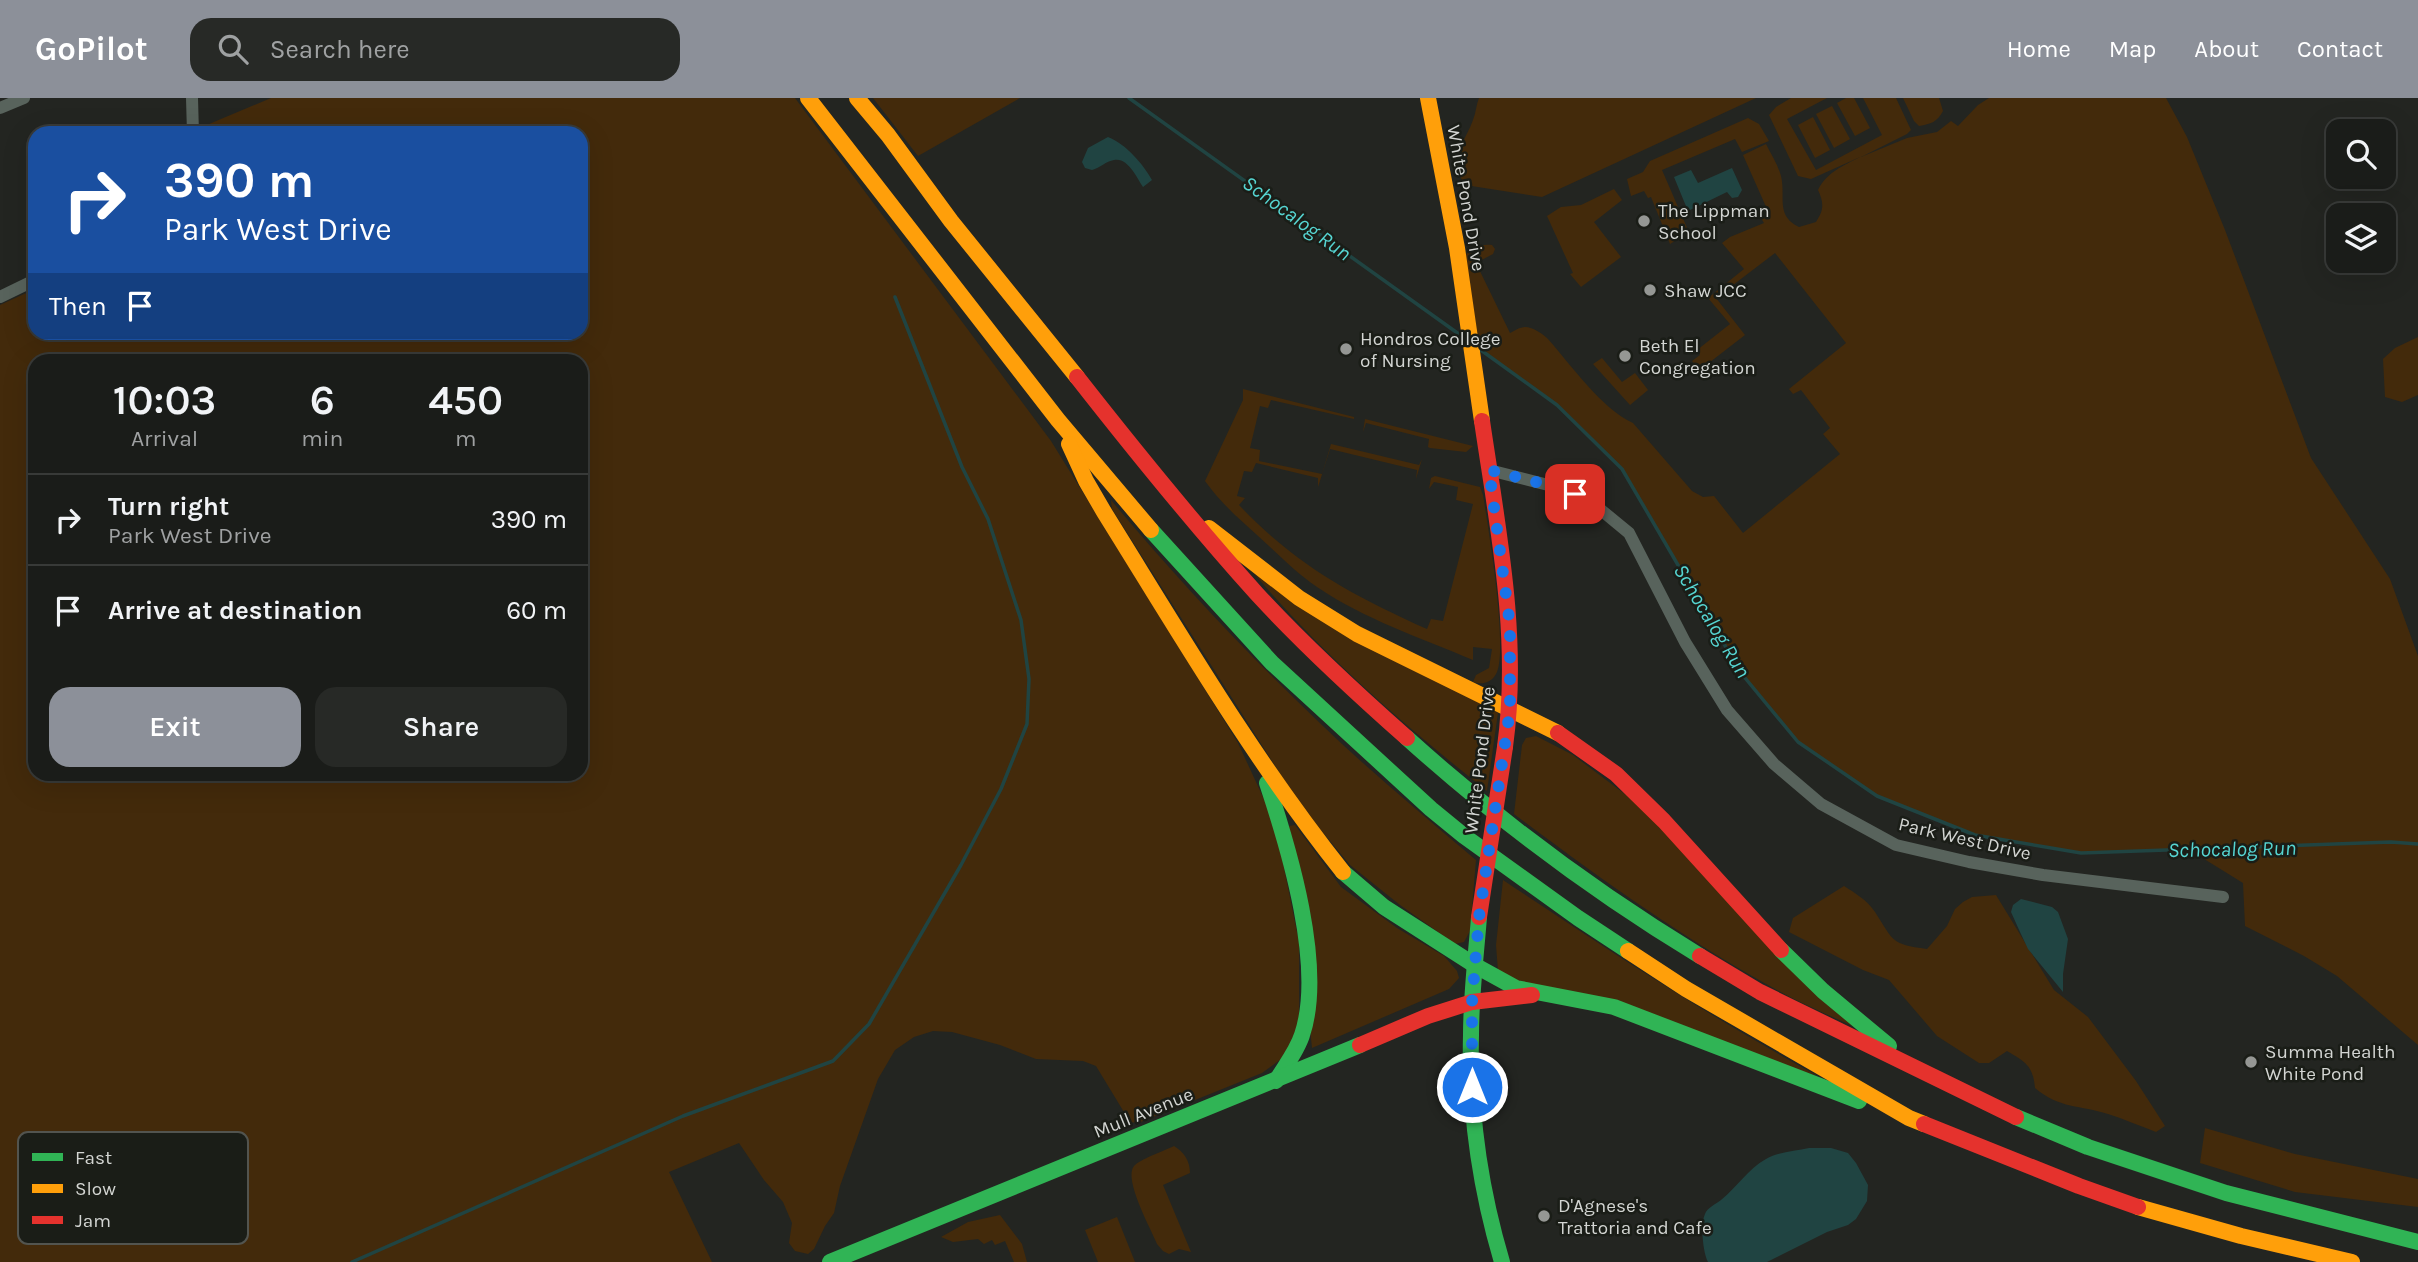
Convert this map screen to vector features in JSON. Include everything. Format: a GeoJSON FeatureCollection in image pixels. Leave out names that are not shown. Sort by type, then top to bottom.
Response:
{"type":"FeatureCollection","features":[{"type":"Feature","properties":{"kind":"main road"},"geometry":{"type":"LineString","coordinates":[[808,98],[1058,420],[1172,555],[1272,663],[1464,836],[1578,918],[1686,989],[1909,1118]]}},
{"type":"Feature","properties":{"kind":"main road"},"geometry":{"type":"LineString","coordinates":[[857,98],[1179,505],[1259,596],[1349,687],[1479,800],[1595,889],[1760,992],[2000,1110],[2088,1147],[2226,1193],[2418,1242]]}},
{"type":"Feature","properties":{"kind":"main road","name":"White Pond Drive"},"geometry":{"type":"LineString","coordinates":[[1428,98],[1457,248],[1508,605],[1510,710],[1479,917],[1472,1002],[1472,1109],[1484,1189],[1502,1262]]}},
{"type":"Feature","properties":{"kind":"main road"},"geometry":{"type":"LineString","coordinates":[[1058,420],[1086,481],[1104,512],[1259,758],[1304,823],[1346,876],[1384,907],[1476,966],[1516,988],[1614,1007],[1803,1081],[1909,1118],[2079,1186],[2157,1213],[2352,1262]]}},
{"type":"Feature","properties":{"kind":"main road"},"geometry":{"type":"LineString","coordinates":[[1179,505],[1320,611],[1357,634],[1554,731],[1616,774],[1664,821],[1770,940],[1823,990],[1912,1066]]}},
{"type":"Feature","properties":{"kind":"main road"},"geometry":{"type":"LineString","coordinates":[[1259,758],[1284,834],[1300,907],[1309,971],[1304,1032],[1276,1081]]}},
{"type":"Feature","properties":{"kind":"main road","name":"Mull Avenue"},"geometry":{"type":"LineString","coordinates":[[830,1262],[1276,1081],[1428,1016],[1472,1002],[1551,995]]}},
{"type":"Feature","properties":{"kind":"street"},"geometry":{"type":"LineString","coordinates":[[0,108],[24,98]]}},
{"type":"Feature","properties":{"kind":"street"},"geometry":{"type":"LineString","coordinates":[[192,98],[193,126]]}},
{"type":"Feature","properties":{"kind":"street"},"geometry":{"type":"LineString","coordinates":[[0,297],[28,283]]}},
{"type":"Feature","properties":{"kind":"street","name":"Park West Drive"},"geometry":{"type":"LineString","coordinates":[[1489,470],[1560,488],[1589,500],[1629,533],[1685,642],[1727,710],[1774,764],[1821,804],[1896,845],[1969,862],[2043,875],[2223,897]]}},
{"type":"Feature","properties":{"kind":"shaded area"},"geometry":{"type":"Polygon","coordinates":[[[271,98],[795,98],[1051,441],[1238,743],[1275,823],[1299,942],[1299,1035],[1288,1054],[1262,1073],[1138,1123],[1130,1122],[1096,1066],[1083,1061],[1036,1059],[1000,1045],[952,1032],[933,1031],[914,1037],[895,1050],[878,1079],[840,1186],[834,1213],[814,1249],[808,1254],[795,1251],[789,1243],[792,1223],[783,1202],[739,1143],[669,1172],[712,1262],[0,1262],[0,305],[28,292],[28,340],[588,340],[588,126],[204,126],[271,98]]]}},
{"type":"Feature","properties":{"kind":"shaded area"},"geometry":{"type":"Polygon","coordinates":[[[873,98],[1020,98],[918,156],[873,98]]]}},
{"type":"Feature","properties":{"kind":"shaded area"},"geometry":{"type":"Polygon","coordinates":[[[1479,98],[1756,98],[1542,197],[1465,185],[1457,167],[1458,152],[1474,117],[1479,98]]]}},
{"type":"Feature","properties":{"kind":"shaded area"},"geometry":{"type":"Polygon","coordinates":[[[1791,98],[1827,98],[1787,119],[1816,170],[1882,135],[1863,98],[1896,98],[1911,130],[1861,157],[1907,138],[1937,132],[1951,121],[1958,126],[1978,105],[1989,98],[2166,98],[2187,137],[2225,230],[2311,458],[2390,579],[2418,656],[2418,1045],[2337,976],[2245,926],[2243,883],[2188,849],[2081,853],[1975,835],[1877,796],[1798,742],[1741,673],[1622,469],[1557,405],[1480,350],[1465,255],[1477,247],[1492,245],[1495,249],[1493,254],[1476,263],[1510,333],[1528,327],[1546,337],[1610,408],[1633,423],[1692,491],[1703,497],[1714,496],[1743,533],[1840,454],[1823,434],[1830,428],[1801,390],[1793,394],[1789,389],[1846,343],[1775,253],[1716,298],[1745,335],[1701,369],[1692,361],[1700,355],[1697,350],[1730,324],[1708,298],[1744,269],[1722,243],[1764,223],[1758,213],[1767,209],[1743,155],[1766,144],[1781,176],[1784,211],[1799,227],[1816,222],[1819,218],[1822,206],[1818,190],[1826,179],[1836,170],[1860,157],[1811,179],[1798,176],[1769,115],[1791,98]]]}},
{"type":"Feature","properties":{"kind":"shaded area"},"geometry":{"type":"Polygon","coordinates":[[[1846,98],[1854,98],[1870,128],[1855,136],[1837,103],[1846,98]]]}},
{"type":"Feature","properties":{"kind":"shaded area"},"geometry":{"type":"Polygon","coordinates":[[[1903,98],[1939,98],[1943,111],[1933,122],[1919,126],[1903,98]]]}},
{"type":"Feature","properties":{"kind":"shaded area"},"geometry":{"type":"Polygon","coordinates":[[[1832,106],[1850,139],[1834,148],[1816,114],[1832,106]]]}},
{"type":"Feature","properties":{"kind":"shaded area"},"geometry":{"type":"Polygon","coordinates":[[[1813,117],[1830,150],[1815,158],[1798,125],[1813,117]]]}},
{"type":"Feature","properties":{"kind":"shaded area"},"geometry":{"type":"Polygon","coordinates":[[[1748,118],[1759,124],[1769,141],[1742,152],[1735,139],[1662,170],[1688,230],[1670,244],[1651,197],[1648,198],[1644,191],[1631,196],[1627,179],[1643,172],[1650,161],[1748,118]]]}},
{"type":"Feature","properties":{"kind":"shaded area"},"geometry":{"type":"Polygon","coordinates":[[[1614,189],[1622,200],[1594,222],[1621,257],[1581,287],[1570,274],[1573,273],[1547,216],[1561,207],[1581,205],[1614,189]]]}},
{"type":"Feature","properties":{"kind":"shaded area"},"geometry":{"type":"Polygon","coordinates":[[[2418,337],[2418,395],[2402,402],[2385,397],[2383,359],[2395,348],[2418,337]]]}},
{"type":"Feature","properties":{"kind":"shaded area"},"geometry":{"type":"Polygon","coordinates":[[[1602,358],[1622,382],[1635,373],[1648,390],[1630,405],[1593,364],[1602,358]]]}},
{"type":"Feature","properties":{"kind":"shaded area"},"geometry":{"type":"Polygon","coordinates":[[[1243,389],[1354,417],[1271,400],[1268,408],[1260,406],[1250,448],[1260,450],[1259,461],[1322,474],[1331,444],[1419,465],[1422,459],[1416,479],[1417,470],[1330,449],[1318,487],[1318,478],[1256,463],[1252,472],[1244,471],[1237,496],[1245,498],[1239,505],[1304,562],[1350,591],[1427,629],[1431,619],[1443,621],[1473,504],[1456,500],[1458,487],[1434,482],[1429,489],[1431,478],[1435,476],[1480,487],[1489,533],[1499,616],[1499,661],[1492,679],[1483,683],[1473,682],[1476,675],[1489,668],[1492,649],[1473,647],[1473,660],[1354,609],[1317,587],[1294,569],[1217,496],[1205,481],[1243,400],[1243,389]]]}},
{"type":"Feature","properties":{"kind":"shaded area"},"geometry":{"type":"Polygon","coordinates":[[[1365,419],[1473,446],[1466,452],[1430,448],[1429,439],[1366,423],[1363,432],[1365,419]]]}},
{"type":"Feature","properties":{"kind":"shaded area"},"geometry":{"type":"Polygon","coordinates":[[[1111,500],[1161,559],[1295,699],[1379,777],[1476,860],[1470,931],[1464,942],[1455,944],[1350,865],[1300,805],[1112,509],[1111,500]]]}},
{"type":"Feature","properties":{"kind":"shaded area"},"geometry":{"type":"Polygon","coordinates":[[[1243,560],[1498,713],[1487,791],[1422,738],[1328,653],[1243,560]]]}},
{"type":"Feature","properties":{"kind":"shaded area"},"geometry":{"type":"Polygon","coordinates":[[[1536,736],[1573,755],[1634,801],[1868,1033],[1790,997],[1718,956],[1614,887],[1514,814],[1522,745],[1526,738],[1536,736]]]}},
{"type":"Feature","properties":{"kind":"shaded area"},"geometry":{"type":"Polygon","coordinates":[[[1295,825],[1341,887],[1397,928],[1444,956],[1457,971],[1459,978],[1449,989],[1312,1048],[1289,826],[1295,825]]]}},
{"type":"Feature","properties":{"kind":"shaded area"},"geometry":{"type":"Polygon","coordinates":[[[1503,880],[1698,1006],[1818,1076],[1533,988],[1498,971],[1496,945],[1503,880]]]}},
{"type":"Feature","properties":{"kind":"shaded area"},"geometry":{"type":"Polygon","coordinates":[[[1844,886],[1868,904],[1894,940],[1927,949],[1963,902],[1972,897],[1996,895],[2054,990],[2088,1017],[2136,1081],[2165,1126],[2156,1132],[2108,1114],[2053,1100],[2035,1088],[2027,1065],[2007,1051],[1989,1063],[1979,1063],[1937,1036],[1889,980],[1863,970],[1789,932],[1793,918],[1844,886]]]}},
{"type":"Feature","properties":{"kind":"shaded area"},"geometry":{"type":"Polygon","coordinates":[[[2205,1128],[2295,1154],[2418,1179],[2418,1207],[2295,1192],[2200,1163],[2205,1128]]]}},
{"type":"Feature","properties":{"kind":"shaded area"},"geometry":{"type":"Polygon","coordinates":[[[1174,1146],[1186,1157],[1190,1173],[1163,1185],[1191,1252],[1179,1249],[1169,1254],[1157,1244],[1144,1216],[1132,1182],[1132,1172],[1134,1166],[1141,1161],[1174,1146]]]}},
{"type":"Feature","properties":{"kind":"shaded area"},"geometry":{"type":"Polygon","coordinates":[[[1000,1215],[1022,1244],[1027,1262],[1014,1262],[1005,1241],[995,1245],[992,1240],[984,1244],[978,1239],[953,1242],[941,1237],[968,1222],[1000,1215]]]}},
{"type":"Feature","properties":{"kind":"shaded area"},"geometry":{"type":"Polygon","coordinates":[[[1117,1217],[1135,1262],[1098,1262],[1085,1230],[1117,1217]]]}},
{"type":"Feature","properties":{"kind":"water"},"geometry":{"type":"Polygon","coordinates":[[[1108,137],[1133,155],[1152,180],[1143,187],[1132,169],[1119,160],[1092,170],[1085,168],[1082,162],[1088,148],[1108,137]]]}},
{"type":"Feature","properties":{"kind":"water"},"geometry":{"type":"Polygon","coordinates":[[[1732,168],[1742,190],[1738,197],[1732,198],[1727,192],[1688,211],[1674,177],[1691,170],[1698,183],[1732,168]]]}},
{"type":"Feature","properties":{"kind":"water"},"geometry":{"type":"Polygon","coordinates":[[[2021,899],[2052,907],[2058,912],[2068,939],[2063,992],[2028,949],[2020,932],[2011,912],[2013,905],[2021,899]]]}},
{"type":"Feature","properties":{"kind":"water"},"geometry":{"type":"Polygon","coordinates":[[[1809,1148],[1831,1148],[1848,1153],[1856,1163],[1868,1185],[1867,1201],[1856,1219],[1767,1262],[1708,1262],[1702,1231],[1703,1219],[1708,1210],[1766,1159],[1809,1148]]]}},
{"type":"Feature","properties":{"kind":"waterway","name":"Schocalog Run"},"geometry":{"type":"LineString","coordinates":[[1129,98],[1463,337]]}},
{"type":"Feature","properties":{"kind":"waterway"},"geometry":{"type":"LineString","coordinates":[[352,1262],[683,1116],[833,1061],[869,1024],[961,865],[1001,789],[1027,724],[1029,679],[1021,620],[988,519],[962,467],[895,297]]}},
{"type":"Feature","properties":{"kind":"waterway","name":"Schocalog Run"},"geometry":{"type":"LineString","coordinates":[[1478,348],[1557,405],[1622,469],[1741,673],[1798,742],[1877,796],[1975,835],[2081,853],[2391,842],[2418,844]]}},
{"type":"Feature","properties":{"kind":"traffic: fast"},"geometry":{"type":"LineString","coordinates":[[1151,530],[1272,663],[1431,809],[1464,836],[1628,951]]}},
{"type":"Feature","properties":{"kind":"traffic: fast"},"geometry":{"type":"LineString","coordinates":[[1407,738],[1548,854],[1623,907],[1700,956]]}},
{"type":"Feature","properties":{"kind":"traffic: fast"},"geometry":{"type":"LineString","coordinates":[[1267,783],[1294,874],[1307,943],[1309,976],[1308,1007],[1302,1035],[1276,1081]]}},
{"type":"Feature","properties":{"kind":"traffic: fast"},"geometry":{"type":"LineString","coordinates":[[1343,872],[1384,907],[1476,966],[1516,988],[1614,1007],[1859,1101]]}},
{"type":"Feature","properties":{"kind":"traffic: fast"},"geometry":{"type":"LineString","coordinates":[[1479,917],[1471,1020],[1472,1093],[1482,1178],[1502,1262]]}},
{"type":"Feature","properties":{"kind":"traffic: fast"},"geometry":{"type":"LineString","coordinates":[[1781,950],[1823,991],[1889,1046]]}},
{"type":"Feature","properties":{"kind":"traffic: fast"},"geometry":{"type":"LineString","coordinates":[[830,1262],[1360,1045]]}},
{"type":"Feature","properties":{"kind":"traffic: fast"},"geometry":{"type":"LineString","coordinates":[[2016,1117],[2088,1147],[2226,1193],[2418,1242]]}},
{"type":"Feature","properties":{"kind":"traffic: slow"},"geometry":{"type":"LineString","coordinates":[[808,98],[1058,420],[1151,530]]}},
{"type":"Feature","properties":{"kind":"traffic: slow"},"geometry":{"type":"LineString","coordinates":[[857,98],[888,135],[951,221],[1077,377]]}},
{"type":"Feature","properties":{"kind":"traffic: slow"},"geometry":{"type":"LineString","coordinates":[[1428,98],[1457,248],[1482,421]]}},
{"type":"Feature","properties":{"kind":"traffic: slow"},"geometry":{"type":"LineString","coordinates":[[1069,444],[1104,512],[1218,695],[1278,785],[1343,872]]}},
{"type":"Feature","properties":{"kind":"traffic: slow"},"geometry":{"type":"LineString","coordinates":[[1209,528],[1299,598],[1357,634],[1558,733]]}},
{"type":"Feature","properties":{"kind":"traffic: slow"},"geometry":{"type":"LineString","coordinates":[[1628,951],[1686,989],[1909,1118],[1924,1124]]}},
{"type":"Feature","properties":{"kind":"traffic: slow"},"geometry":{"type":"LineString","coordinates":[[2138,1207],[2241,1236],[2352,1262]]}},
{"type":"Feature","properties":{"kind":"traffic: jam"},"geometry":{"type":"LineString","coordinates":[[1077,377],[1165,487],[1257,594],[1330,668],[1407,738]]}},
{"type":"Feature","properties":{"kind":"traffic: jam"},"geometry":{"type":"LineString","coordinates":[[1482,421],[1509,624],[1509,706],[1505,747]]}},
{"type":"Feature","properties":{"kind":"traffic: jam"},"geometry":{"type":"LineString","coordinates":[[1558,733],[1616,774],[1664,821],[1781,950]]}},
{"type":"Feature","properties":{"kind":"traffic: jam"},"geometry":{"type":"LineString","coordinates":[[1479,917],[1505,747]]}},
{"type":"Feature","properties":{"kind":"traffic: jam"},"geometry":{"type":"LineString","coordinates":[[1700,956],[1760,992],[2016,1117]]}},
{"type":"Feature","properties":{"kind":"traffic: jam"},"geometry":{"type":"LineString","coordinates":[[1472,1002],[1532,995]]}},
{"type":"Feature","properties":{"kind":"traffic: jam"},"geometry":{"type":"LineString","coordinates":[[1360,1045],[1428,1016],[1472,1002]]}},
{"type":"Feature","properties":{"kind":"traffic: jam"},"geometry":{"type":"LineString","coordinates":[[1924,1124],[2138,1207]]}},
{"type":"Feature","properties":{"kind":"place","name":"The Lippman School"},"geometry":{"type":"Point","coordinates":[1644,221]}},
{"type":"Feature","properties":{"kind":"place","name":"Shaw JCC"},"geometry":{"type":"Point","coordinates":[1650,290]}},
{"type":"Feature","properties":{"kind":"place","name":"Hondros College of Nursing"},"geometry":{"type":"Point","coordinates":[1346,349]}},
{"type":"Feature","properties":{"kind":"place","name":"Beth El Congregation"},"geometry":{"type":"Point","coordinates":[1625,356]}},
{"type":"Feature","properties":{"kind":"place","name":"Summa Health White Pond"},"geometry":{"type":"Point","coordinates":[2251,1062]}},
{"type":"Feature","properties":{"kind":"place","name":"D'Agnese's Trattoria and Cafe"},"geometry":{"type":"Point","coordinates":[1544,1216]}},
{"type":"Feature","properties":{"kind":"route"},"geometry":{"type":"LineString","coordinates":[[1472,1087],[1472,1002],[1479,917],[1510,710],[1510,625],[1489,470],[1575,494]]}}]}
